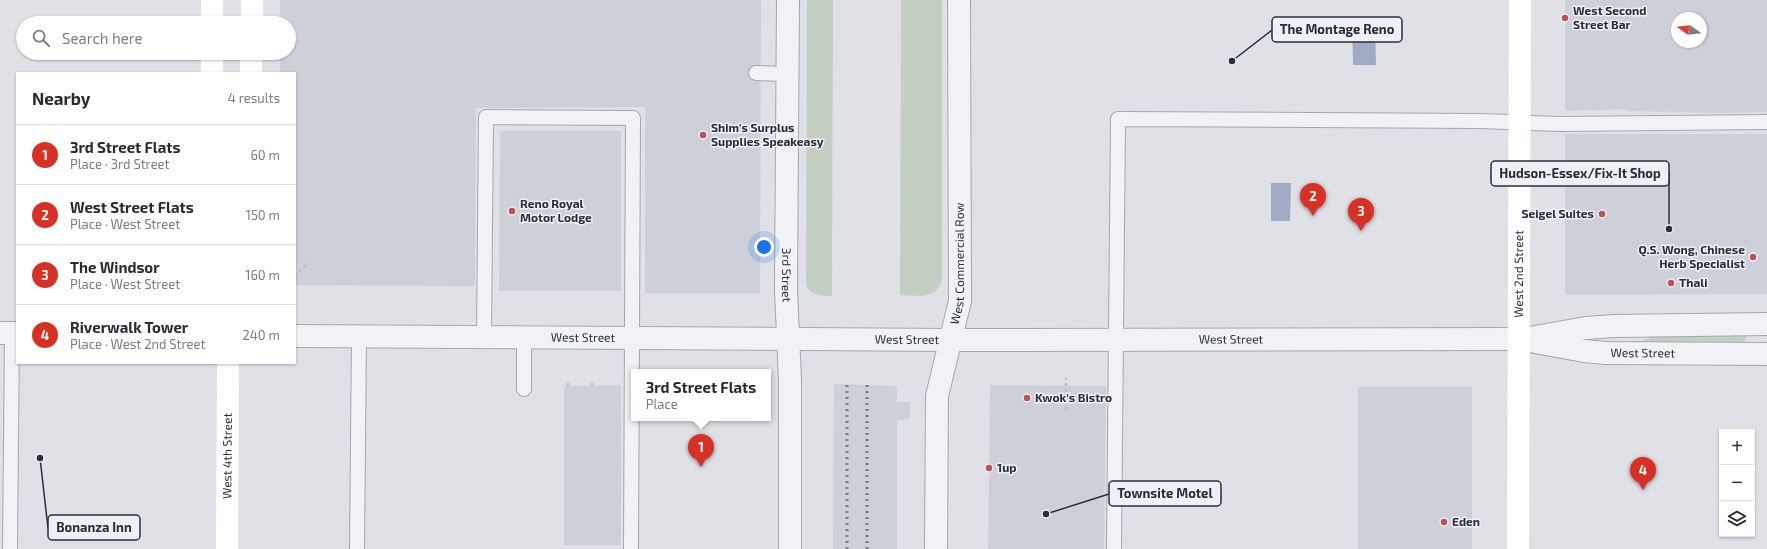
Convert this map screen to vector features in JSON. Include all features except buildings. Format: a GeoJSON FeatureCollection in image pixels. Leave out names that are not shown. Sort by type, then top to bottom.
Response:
{"type":"FeatureCollection","features":[{"type":"Feature","properties":{"kind":"main road"},"geometry":{"type":"LineString","coordinates":[[212,0],[212,16]]}},
{"type":"Feature","properties":{"kind":"main road"},"geometry":{"type":"LineString","coordinates":[[252,0],[252,16]]}},
{"type":"Feature","properties":{"kind":"main road","name":"West 2nd Street"},"geometry":{"type":"LineString","coordinates":[[1518,549],[1520,0]]}},
{"type":"Feature","properties":{"kind":"main road"},"geometry":{"type":"LineString","coordinates":[[212,60],[212,72]]}},
{"type":"Feature","properties":{"kind":"main road"},"geometry":{"type":"LineString","coordinates":[[251,60],[251,72]]}},
{"type":"Feature","properties":{"kind":"main road","name":"West 4th Street"},"geometry":{"type":"LineString","coordinates":[[227,549],[228,364]]}},
{"type":"Feature","properties":{"kind":"street","name":"3rd Street"},"geometry":{"type":"LineString","coordinates":[[788,0],[786,289],[789,338],[790,549]]}},
{"type":"Feature","properties":{"kind":"street","name":"West Commercial Row"},"geometry":{"type":"LineString","coordinates":[[936,549],[937,396],[960,301],[960,0]]}},
{"type":"Feature","properties":{"kind":"street","name":"West Street"},"geometry":{"type":"LineString","coordinates":[[296,336],[951,340],[1519,339],[1586,328],[1614,326],[1767,324]]}},
{"type":"Feature","properties":{"kind":"street","name":"West Street"},"geometry":{"type":"LineString","coordinates":[[1519,339],[1584,351],[1606,353],[1767,354]]}},
{"type":"Feature","properties":{"kind":"lane"},"geometry":{"type":"LineString","coordinates":[[756,73],[787,74]]}},
{"type":"Feature","properties":{"kind":"lane"},"geometry":{"type":"LineString","coordinates":[[484,338],[486,117],[633,118],[632,369]]}},
{"type":"Feature","properties":{"kind":"lane"},"geometry":{"type":"LineString","coordinates":[[1114,549],[1118,119],[1520,122],[1567,124],[1767,122]]}},
{"type":"Feature","properties":{"kind":"lane"},"geometry":{"type":"LineString","coordinates":[[10,333],[10,549]]}},
{"type":"Feature","properties":{"kind":"lane"},"geometry":{"type":"LineString","coordinates":[[357,549],[359,336]]}},
{"type":"Feature","properties":{"kind":"lane"},"geometry":{"type":"LineString","coordinates":[[524,337],[524,389]]}},
{"type":"Feature","properties":{"kind":"lane"},"geometry":{"type":"LineString","coordinates":[[631,549],[632,421]]}},
{"type":"Feature","properties":{"kind":"path"},"geometry":{"type":"LineString","coordinates":[[296,275],[308,263]]}},
{"type":"Feature","properties":{"kind":"path"},"geometry":{"type":"LineString","coordinates":[[1066,378],[1066,410]]}},
{"type":"Feature","properties":{"kind":"path"},"geometry":{"type":"LineString","coordinates":[[568,380],[568,386]]}},
{"type":"Feature","properties":{"kind":"path"},"geometry":{"type":"LineString","coordinates":[[592,380],[592,386]]}},
{"type":"Feature","properties":{"kind":"shaded area"},"geometry":{"type":"Polygon","coordinates":[[[280,0],[761,0],[760,293],[645,293],[645,107],[476,108],[475,286],[296,285],[296,72],[280,72],[280,60],[296,60],[296,16],[280,16],[280,0]]]}},
{"type":"Feature","properties":{"kind":"shaded area"},"geometry":{"type":"Polygon","coordinates":[[[1565,0],[1767,0],[1767,112],[1726,113],[1624,111],[1627,109],[1565,111],[1565,0]]]}},
{"type":"Feature","properties":{"kind":"shaded area"},"geometry":{"type":"Polygon","coordinates":[[[500,131],[621,131],[621,291],[499,291],[500,131]]]}},
{"type":"Feature","properties":{"kind":"shaded area"},"geometry":{"type":"Polygon","coordinates":[[[1565,134],[1767,134],[1767,294],[1565,295],[1565,134]]]}},
{"type":"Feature","properties":{"kind":"shaded area"},"geometry":{"type":"Polygon","coordinates":[[[834,384],[897,386],[897,402],[910,402],[910,419],[897,420],[897,549],[833,549],[834,384]]]}},
{"type":"Feature","properties":{"kind":"shaded area"},"geometry":{"type":"Polygon","coordinates":[[[621,385],[621,545],[564,545],[564,386],[621,385]]]}},
{"type":"Feature","properties":{"kind":"shaded area"},"geometry":{"type":"Polygon","coordinates":[[[990,385],[1106,386],[1104,549],[988,549],[990,385]]]}},
{"type":"Feature","properties":{"kind":"shaded area"},"geometry":{"type":"Polygon","coordinates":[[[1358,387],[1472,387],[1472,549],[1358,549],[1358,387]]]}},
{"type":"Feature","properties":{"kind":"green space"},"geometry":{"type":"Polygon","coordinates":[[[807,0],[833,0],[832,296],[813,293],[806,284],[807,0]]]}},
{"type":"Feature","properties":{"kind":"green space"},"geometry":{"type":"Polygon","coordinates":[[[901,0],[942,0],[942,279],[940,286],[931,294],[920,296],[900,295],[901,0]]]}},
{"type":"Feature","properties":{"kind":"green space"},"geometry":{"type":"Polygon","coordinates":[[[1746,334],[1745,347],[1626,347],[1657,335],[1746,334]]]}},
{"type":"Feature","properties":{"kind":"water"},"geometry":{"type":"Polygon","coordinates":[[[1352,19],[1375,19],[1376,65],[1353,65],[1352,19]]]}},
{"type":"Feature","properties":{"kind":"water"},"geometry":{"type":"Polygon","coordinates":[[[1271,183],[1291,183],[1290,221],[1271,221],[1271,183]]]}},
{"type":"Feature","properties":{"kind":"railway"},"geometry":{"type":"LineString","coordinates":[[847,385],[847,549]]}},
{"type":"Feature","properties":{"kind":"railway"},"geometry":{"type":"LineString","coordinates":[[867,385],[867,549]]}},
{"type":"Feature","properties":{"kind":"place","name":"West Second Street Bar"},"geometry":{"type":"Point","coordinates":[1565,18]}},
{"type":"Feature","properties":{"kind":"place","name":"The Montage Reno"},"geometry":{"type":"Point","coordinates":[1232,61]}},
{"type":"Feature","properties":{"kind":"place","name":"Shim's Surplus Supplies Speakeasy"},"geometry":{"type":"Point","coordinates":[703,135]}},
{"type":"Feature","properties":{"kind":"place","name":"Reno Royal Motor Lodge"},"geometry":{"type":"Point","coordinates":[512,211]}},
{"type":"Feature","properties":{"kind":"place","name":"Seigel Suites"},"geometry":{"type":"Point","coordinates":[1602,214]}},
{"type":"Feature","properties":{"kind":"place","name":"West Street Flats"},"geometry":{"type":"Point","coordinates":[1313,216]}},
{"type":"Feature","properties":{"kind":"place","name":"Hudson-Essex/Fix-It Shop"},"geometry":{"type":"Point","coordinates":[1669,229]}},
{"type":"Feature","properties":{"kind":"place","name":"The Windsor"},"geometry":{"type":"Point","coordinates":[1361,231]}},
{"type":"Feature","properties":{"kind":"place","name":"Q.S. Wong, Chinese Herb Specialist"},"geometry":{"type":"Point","coordinates":[1753,257]}},
{"type":"Feature","properties":{"kind":"place","name":"Thali"},"geometry":{"type":"Point","coordinates":[1671,283]}},
{"type":"Feature","properties":{"kind":"place","name":"Kwok's Bistro"},"geometry":{"type":"Point","coordinates":[1027,398]}},
{"type":"Feature","properties":{"kind":"place","name":"Bonanza Inn"},"geometry":{"type":"Point","coordinates":[40,458]}},
{"type":"Feature","properties":{"kind":"place","name":"3rd Street Flats"},"geometry":{"type":"Point","coordinates":[701,467]}},
{"type":"Feature","properties":{"kind":"place","name":"1up"},"geometry":{"type":"Point","coordinates":[989,468]}},
{"type":"Feature","properties":{"kind":"place","name":"Riverwalk Tower"},"geometry":{"type":"Point","coordinates":[1643,490]}},
{"type":"Feature","properties":{"kind":"place","name":"Townsite Motel"},"geometry":{"type":"Point","coordinates":[1046,514]}},
{"type":"Feature","properties":{"kind":"place","name":"Eden"},"geometry":{"type":"Point","coordinates":[1444,522]}}]}
